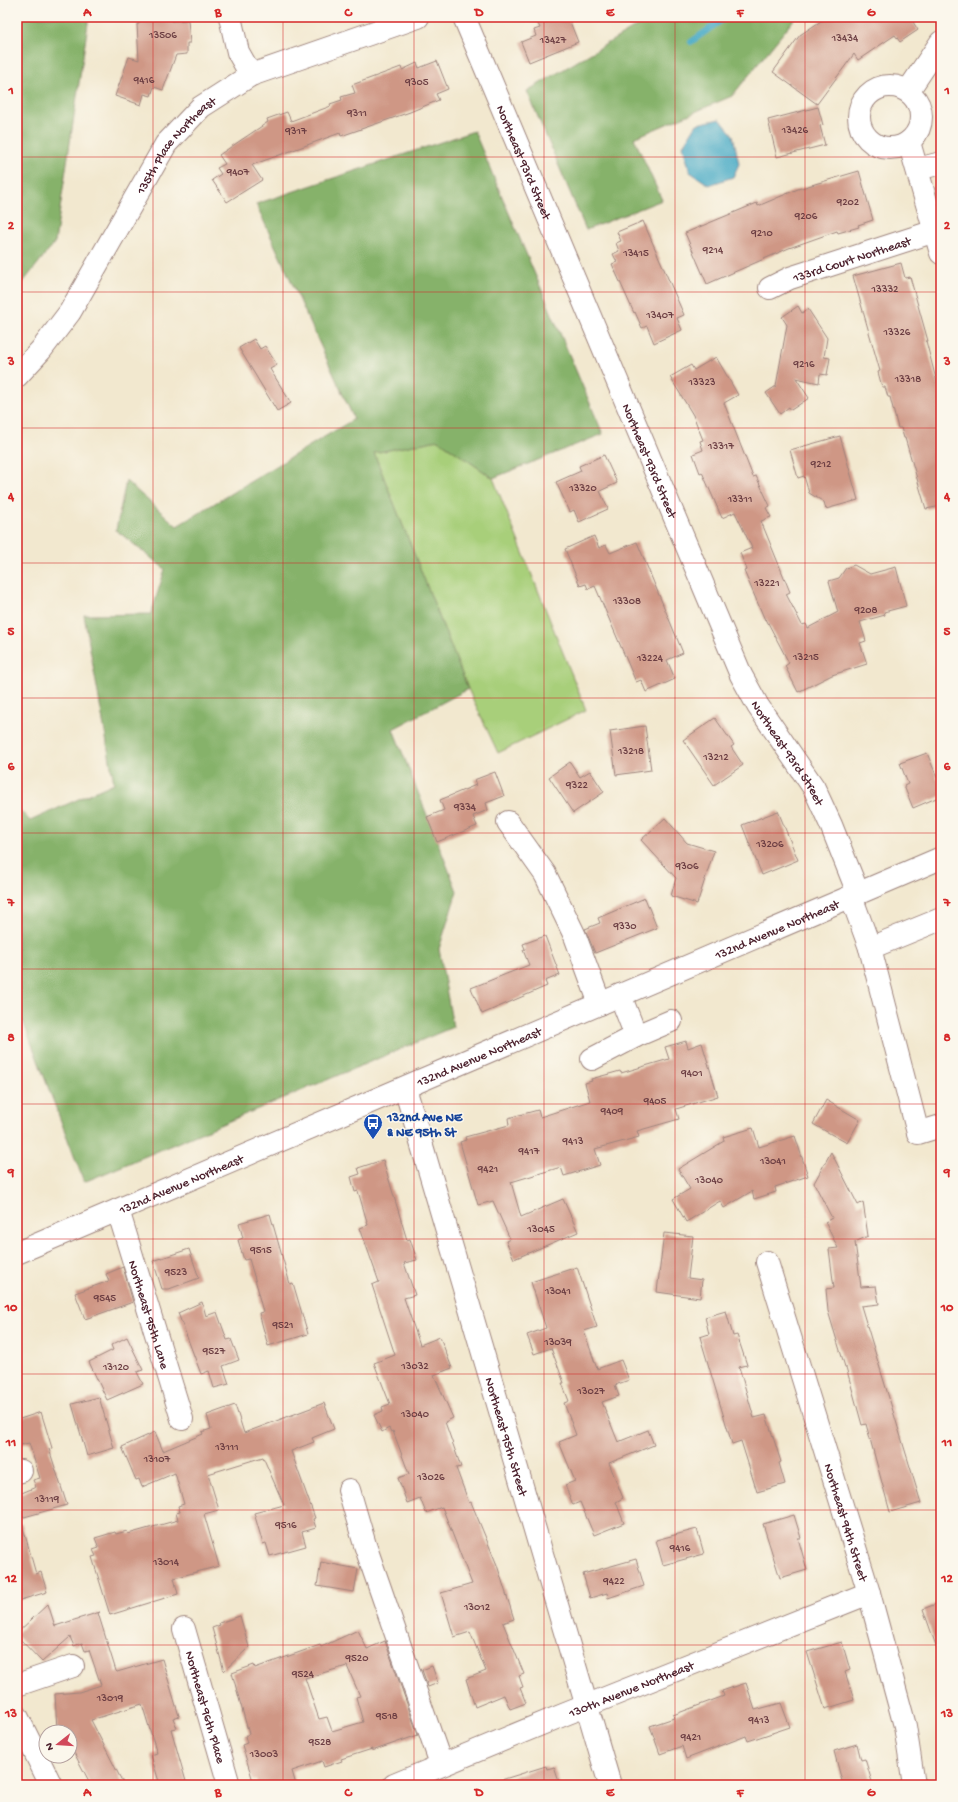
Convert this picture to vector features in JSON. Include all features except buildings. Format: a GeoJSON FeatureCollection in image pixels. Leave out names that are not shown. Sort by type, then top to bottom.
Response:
{"type":"FeatureCollection","features":[{"type":"Feature","properties":{"kind":"street"},"geometry":{"type":"LineString","coordinates":[[230,17],[238,52],[251,75]]}},
{"type":"Feature","properties":{"kind":"street","name":"135th Place Northeast"},"geometry":{"type":"LineString","coordinates":[[17,376],[41,350],[70,312],[166,144],[201,107],[251,75],[418,17]]}},
{"type":"Feature","properties":{"kind":"street","name":"Northeast 93rd Street"},"geometry":{"type":"LineString","coordinates":[[464,17],[741,675],[758,706],[814,788],[831,825],[870,948],[918,1133],[941,1126]]}},
{"type":"Feature","properties":{"kind":"street"},"geometry":{"type":"LineString","coordinates":[[908,91],[941,42]]}},
{"type":"Feature","properties":{"kind":"street"},"geometry":{"type":"LineString","coordinates":[[887,85],[898,86],[908,91],[915,98],[919,106],[921,116],[920,126],[916,135],[909,142],[900,147],[889,149],[874,144],[862,133],[859,123],[858,112],[865,98],[877,88],[887,85]]}},
{"type":"Feature","properties":{"kind":"street"},"geometry":{"type":"LineString","coordinates":[[909,142],[918,168],[941,253]]}},
{"type":"Feature","properties":{"kind":"street"},"geometry":{"type":"LineString","coordinates":[[918,168],[941,163]]}},
{"type":"Feature","properties":{"kind":"street","name":"133rd Court Northeast"},"geometry":{"type":"LineString","coordinates":[[770,288],[790,278],[935,231]]}},
{"type":"Feature","properties":{"kind":"street"},"geometry":{"type":"LineString","coordinates":[[508,822],[545,874],[575,936],[600,1004]]}},
{"type":"Feature","properties":{"kind":"street","name":"132nd Avenue Northeast"},"geometry":{"type":"LineString","coordinates":[[17,1253],[941,858]]}},
{"type":"Feature","properties":{"kind":"street"},"geometry":{"type":"LineString","coordinates":[[870,948],[941,919]]}},
{"type":"Feature","properties":{"kind":"street"},"geometry":{"type":"LineString","coordinates":[[620,995],[636,1036]]}},
{"type":"Feature","properties":{"kind":"street"},"geometry":{"type":"LineString","coordinates":[[592,1059],[636,1036],[671,1021]]}},
{"type":"Feature","properties":{"kind":"street","name":"Northeast 95th Street"},"geometry":{"type":"LineString","coordinates":[[405,1088],[610,1785]]}},
{"type":"Feature","properties":{"kind":"street","name":"Northeast 95th Lane"},"geometry":{"type":"LineString","coordinates":[[118,1210],[182,1419]]}},
{"type":"Feature","properties":{"kind":"street","name":"Northeast 94th Street"},"geometry":{"type":"LineString","coordinates":[[767,1262],[869,1593],[905,1726],[914,1785]]}},
{"type":"Feature","properties":{"kind":"street"},"geometry":{"type":"LineString","coordinates":[[349,1490],[365,1545],[441,1764]]}},
{"type":"Feature","properties":{"kind":"street","name":"130th Avenue Northeast"},"geometry":{"type":"LineString","coordinates":[[394,1785],[441,1764],[869,1593]]}},
{"type":"Feature","properties":{"kind":"street","name":"Northeast 96th Place"},"geometry":{"type":"LineString","coordinates":[[184,1629],[229,1785]]}},
{"type":"Feature","properties":{"kind":"street"},"geometry":{"type":"LineString","coordinates":[[17,1686],[73,1666]]}},
{"type":"Feature","properties":{"kind":"street"},"geometry":{"type":"LineString","coordinates":[[17,1716],[51,1785]]}},
{"type":"Feature","properties":{"kind":"green space"},"geometry":{"type":"Polygon","coordinates":[[[17,17],[89,17],[55,242],[17,290],[17,17]]]}},
{"type":"Feature","properties":{"kind":"green space"},"geometry":{"type":"Polygon","coordinates":[[[652,17],[796,17],[732,96],[634,138],[662,200],[586,230],[527,91],[652,17]]]}},
{"type":"Feature","properties":{"kind":"green space"},"geometry":{"type":"Polygon","coordinates":[[[474,131],[603,434],[493,478],[438,440],[374,453],[468,689],[393,729],[457,891],[439,949],[453,1027],[84,1182],[23,1021],[17,1024],[17,807],[30,821],[114,783],[84,615],[151,614],[165,569],[116,530],[126,481],[177,526],[354,419],[256,204],[474,131]]]}},
{"type":"Feature","properties":{"kind":"green space"},"geometry":{"type":"Polygon","coordinates":[[[438,440],[493,478],[586,710],[498,753],[468,689],[374,453],[438,440]]]}},
{"type":"Feature","properties":{"kind":"water"},"geometry":{"type":"Polygon","coordinates":[[[720,119],[733,135],[739,164],[733,177],[709,185],[690,172],[683,146],[697,124],[720,119]]]}},
{"type":"Feature","properties":{"kind":"waterway"},"geometry":{"type":"LineString","coordinates":[[691,42],[726,17]]}},
{"type":"Feature","properties":{"kind":"place","name":"132nd Ave NE & NE 95th St"},"geometry":{"type":"Point","coordinates":[373,1140]}}]}
